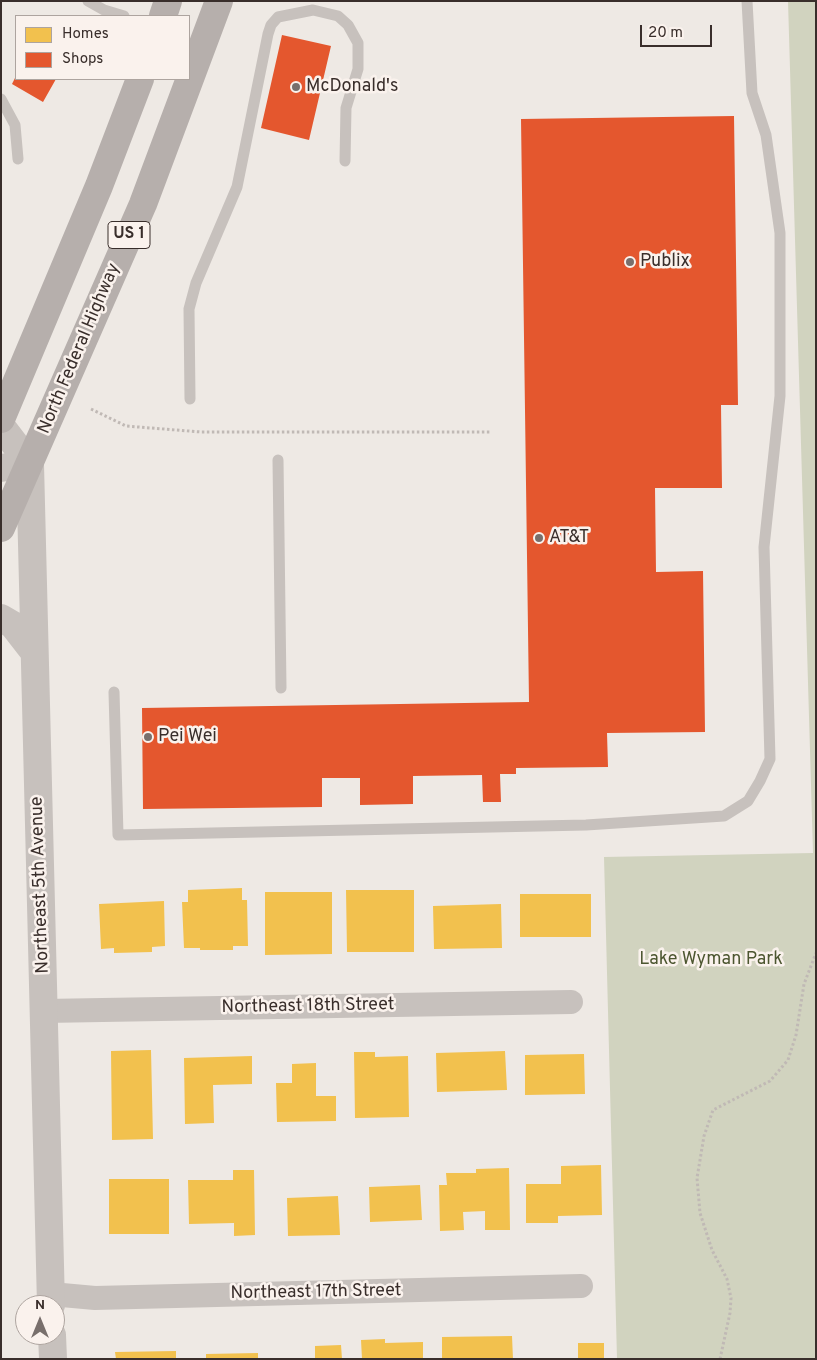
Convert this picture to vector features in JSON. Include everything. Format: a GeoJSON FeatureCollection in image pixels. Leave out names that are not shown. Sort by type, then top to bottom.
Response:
{"type":"FeatureCollection","features":[{"type":"Feature","properties":{"kind":"main road"},"geometry":{"type":"LineString","coordinates":[[163,15],[168,1]]}},
{"type":"Feature","properties":{"kind":"main road","name":"North Federal Highway"},"geometry":{"type":"LineString","coordinates":[[190,78],[219,1]]}},
{"type":"Feature","properties":{"kind":"main road","name":"US 1"},"geometry":{"type":"LineString","coordinates":[[1,419],[99,186],[140,80]]}},
{"type":"Feature","properties":{"kind":"main road","name":"North Federal Highway"},"geometry":{"type":"LineString","coordinates":[[1,528],[143,204],[189,80]]}},
{"type":"Feature","properties":{"kind":"street"},"geometry":{"type":"LineString","coordinates":[[1,426],[30,464],[1,468]]}},
{"type":"Feature","properties":{"kind":"street","name":"Northeast 5th Avenue"},"geometry":{"type":"LineString","coordinates":[[30,464],[51,1295]]}},
{"type":"Feature","properties":{"kind":"street"},"geometry":{"type":"LineString","coordinates":[[1,618],[13,625],[34,652]]}},
{"type":"Feature","properties":{"kind":"street","name":"Northeast 18th Street"},"geometry":{"type":"LineString","coordinates":[[44,1011],[572,1002]]}},
{"type":"Feature","properties":{"kind":"street","name":"Northeast 17th Street"},"geometry":{"type":"LineString","coordinates":[[65,1299],[581,1286]]}},
{"type":"Feature","properties":{"kind":"street"},"geometry":{"type":"LineString","coordinates":[[52,1345],[53,1359]]}},
{"type":"Feature","properties":{"kind":"lane"},"geometry":{"type":"LineString","coordinates":[[88,1],[104,10],[121,15]]}},
{"type":"Feature","properties":{"kind":"lane"},"geometry":{"type":"LineString","coordinates":[[114,692],[118,835],[586,825],[724,816],[748,800],[760,781],[770,759],[764,547],[780,396],[780,233],[766,135],[752,93],[748,1]]}},
{"type":"Feature","properties":{"kind":"lane"},"geometry":{"type":"LineString","coordinates":[[190,399],[189,309],[196,283],[237,187],[268,34],[271,25],[278,17],[313,10],[338,16],[348,25],[358,42],[358,69],[346,108],[345,161]]}},
{"type":"Feature","properties":{"kind":"lane"},"geometry":{"type":"LineString","coordinates":[[1,99],[15,125],[18,159]]}},
{"type":"Feature","properties":{"kind":"lane"},"geometry":{"type":"LineString","coordinates":[[278,460],[281,688]]}},
{"type":"Feature","properties":{"kind":"path"},"geometry":{"type":"LineString","coordinates":[[92,410],[126,426],[201,432],[490,432]]}},
{"type":"Feature","properties":{"kind":"path"},"geometry":{"type":"LineString","coordinates":[[720,1359],[730,1313],[731,1298],[728,1279],[712,1250],[700,1213],[697,1178],[704,1136],[713,1110],[770,1081],[788,1060],[796,1034],[804,984],[816,953]]}},
{"type":"Feature","properties":{"kind":"green space","name":"Lake Wyman Park"},"geometry":{"type":"Polygon","coordinates":[[[788,1],[816,1],[816,1359],[617,1359],[604,857],[813,853],[788,1]]]}},
{"type":"Feature","properties":{"kind":"building: Homes"},"geometry":{"type":"Polygon","coordinates":[[[242,888],[242,900],[247,900],[248,946],[233,946],[233,950],[184,948],[182,902],[188,902],[188,890],[242,888]]]}},
{"type":"Feature","properties":{"kind":"building: Homes"},"geometry":{"type":"Polygon","coordinates":[[[346,890],[414,890],[414,952],[347,952],[346,890]]]}},
{"type":"Feature","properties":{"kind":"building: Homes"},"geometry":{"type":"Polygon","coordinates":[[[265,892],[332,892],[332,954],[265,955],[265,892]]]}},
{"type":"Feature","properties":{"kind":"building: Homes"},"geometry":{"type":"Polygon","coordinates":[[[520,894],[591,894],[591,937],[520,937],[520,894]]]}},
{"type":"Feature","properties":{"kind":"building: Homes"},"geometry":{"type":"Polygon","coordinates":[[[164,901],[165,946],[152,947],[152,952],[114,953],[114,948],[101,949],[99,904],[164,901]]]}},
{"type":"Feature","properties":{"kind":"building: Homes"},"geometry":{"type":"Polygon","coordinates":[[[501,904],[502,948],[434,949],[433,906],[501,904]]]}},
{"type":"Feature","properties":{"kind":"building: Homes"},"geometry":{"type":"Polygon","coordinates":[[[151,1050],[153,1139],[112,1140],[111,1051],[151,1050]]]}},
{"type":"Feature","properties":{"kind":"building: Homes"},"geometry":{"type":"Polygon","coordinates":[[[505,1051],[507,1090],[437,1092],[436,1053],[505,1051]]]}},
{"type":"Feature","properties":{"kind":"building: Homes"},"geometry":{"type":"Polygon","coordinates":[[[354,1052],[375,1052],[375,1057],[408,1056],[409,1117],[355,1118],[354,1052]]]}},
{"type":"Feature","properties":{"kind":"building: Homes"},"geometry":{"type":"Polygon","coordinates":[[[584,1054],[585,1094],[525,1095],[525,1055],[584,1054]]]}},
{"type":"Feature","properties":{"kind":"building: Homes"},"geometry":{"type":"Polygon","coordinates":[[[252,1056],[252,1084],[213,1085],[214,1123],[185,1124],[184,1058],[252,1056]]]}},
{"type":"Feature","properties":{"kind":"building: Homes"},"geometry":{"type":"Polygon","coordinates":[[[316,1063],[316,1096],[336,1096],[336,1121],[277,1122],[276,1083],[292,1083],[292,1064],[316,1063]]]}},
{"type":"Feature","properties":{"kind":"building: Homes"},"geometry":{"type":"Polygon","coordinates":[[[601,1165],[602,1215],[558,1216],[558,1223],[526,1223],[526,1184],[561,1184],[561,1166],[601,1165]]]}},
{"type":"Feature","properties":{"kind":"building: Homes"},"geometry":{"type":"Polygon","coordinates":[[[509,1168],[510,1230],[485,1230],[485,1211],[463,1212],[464,1230],[440,1231],[439,1185],[447,1185],[446,1173],[476,1173],[476,1169],[509,1168]]]}},
{"type":"Feature","properties":{"kind":"building: Homes"},"geometry":{"type":"Polygon","coordinates":[[[233,1170],[254,1170],[255,1235],[234,1236],[234,1223],[189,1224],[188,1180],[233,1180],[233,1170]]]}},
{"type":"Feature","properties":{"kind":"building: Homes"},"geometry":{"type":"Polygon","coordinates":[[[109,1179],[169,1179],[169,1234],[109,1234],[109,1179]]]}},
{"type":"Feature","properties":{"kind":"building: Homes"},"geometry":{"type":"Polygon","coordinates":[[[420,1185],[422,1220],[370,1222],[369,1187],[420,1185]]]}},
{"type":"Feature","properties":{"kind":"building: Homes"},"geometry":{"type":"Polygon","coordinates":[[[338,1196],[340,1235],[288,1236],[287,1198],[338,1196]]]}},
{"type":"Feature","properties":{"kind":"building: Homes"},"geometry":{"type":"Polygon","coordinates":[[[512,1336],[513,1359],[442,1359],[442,1337],[512,1336]]]}},
{"type":"Feature","properties":{"kind":"building: Homes"},"geometry":{"type":"Polygon","coordinates":[[[385,1339],[385,1343],[423,1342],[423,1359],[362,1359],[361,1340],[385,1339]]]}},
{"type":"Feature","properties":{"kind":"building: Homes"},"geometry":{"type":"Polygon","coordinates":[[[578,1343],[604,1343],[604,1359],[578,1359],[578,1343]]]}},
{"type":"Feature","properties":{"kind":"building: Homes"},"geometry":{"type":"Polygon","coordinates":[[[341,1345],[342,1359],[315,1359],[315,1346],[341,1345]]]}},
{"type":"Feature","properties":{"kind":"building: Homes"},"geometry":{"type":"Polygon","coordinates":[[[176,1351],[176,1359],[116,1359],[115,1352],[176,1351]]]}},
{"type":"Feature","properties":{"kind":"building: Homes"},"geometry":{"type":"Polygon","coordinates":[[[258,1353],[258,1359],[206,1359],[206,1354],[258,1353]]]}},
{"type":"Feature","properties":{"kind":"building: Shops","name":"McDonald's"},"geometry":{"type":"Polygon","coordinates":[[[282,35],[331,46],[309,140],[261,128],[282,35]]]}},
{"type":"Feature","properties":{"kind":"building: Shops"},"geometry":{"type":"Polygon","coordinates":[[[15,78],[15,80],[55,80],[43,102],[12,84],[15,78]]]}},
{"type":"Feature","properties":{"kind":"building: Shops"},"geometry":{"type":"Polygon","coordinates":[[[734,116],[738,405],[721,405],[722,488],[655,488],[656,572],[703,571],[705,732],[607,733],[608,767],[516,768],[516,774],[500,774],[501,802],[483,802],[482,775],[413,776],[413,804],[360,805],[360,778],[322,778],[322,807],[143,809],[142,708],[529,702],[521,119],[734,116]]]}},
{"type":"Feature","properties":{"kind":"place","name":"McDonald's"},"geometry":{"type":"Point","coordinates":[296,87]}},
{"type":"Feature","properties":{"kind":"place","name":"Publix"},"geometry":{"type":"Point","coordinates":[630,262]}},
{"type":"Feature","properties":{"kind":"place","name":"AT&T"},"geometry":{"type":"Point","coordinates":[539,538]}},
{"type":"Feature","properties":{"kind":"place","name":"Pei Wei"},"geometry":{"type":"Point","coordinates":[148,737]}}]}
